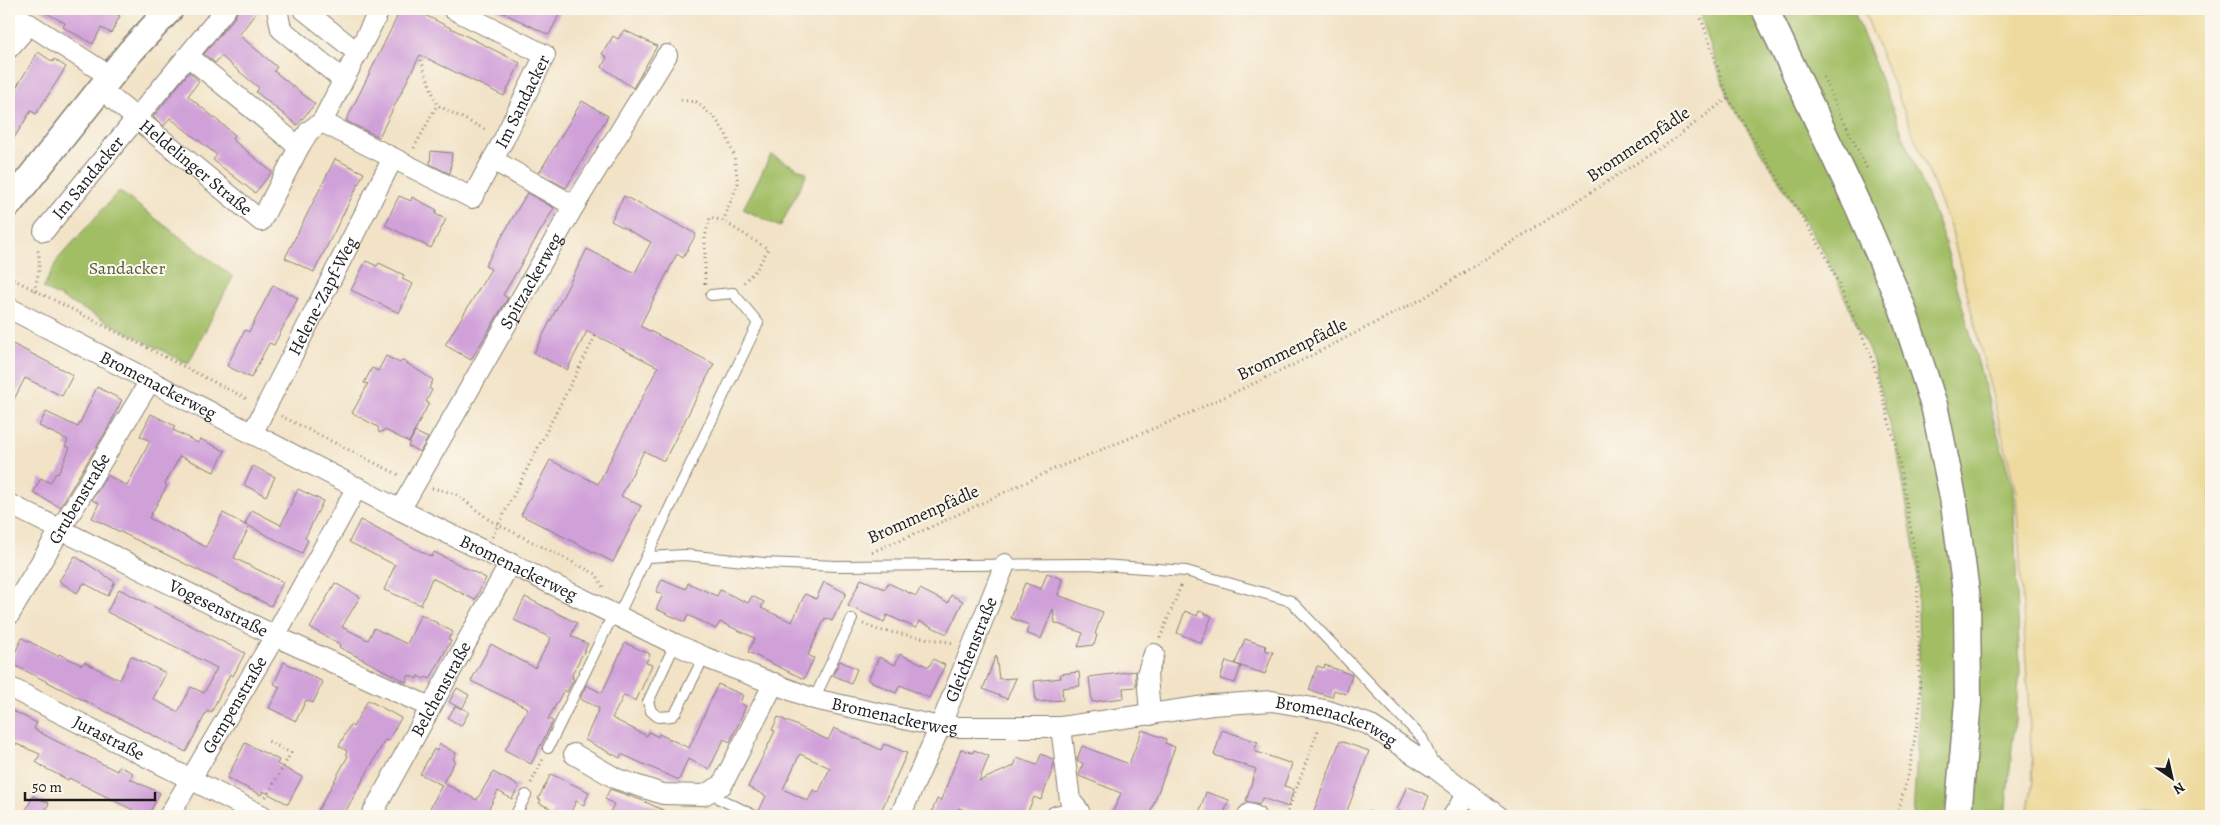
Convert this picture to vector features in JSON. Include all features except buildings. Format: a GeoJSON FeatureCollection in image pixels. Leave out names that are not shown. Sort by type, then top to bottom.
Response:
{"type":"FeatureCollection","features":[{"type":"Feature","properties":{"kind":"street"},"geometry":{"type":"LineString","coordinates":[[9,204],[103,97],[130,52],[170,9]]}},
{"type":"Feature","properties":{"kind":"street","name":"Im Sandacker"},"geometry":{"type":"LineString","coordinates":[[39,236],[226,9]]}},
{"type":"Feature","properties":{"kind":"street"},"geometry":{"type":"LineString","coordinates":[[277,9],[281,29],[343,80]]}},
{"type":"Feature","properties":{"kind":"street"},"geometry":{"type":"LineString","coordinates":[[303,9],[358,53]]}},
{"type":"Feature","properties":{"kind":"street"},"geometry":{"type":"LineString","coordinates":[[322,122],[380,9]]}},
{"type":"Feature","properties":{"kind":"street","name":"Im Sandacker"},"geometry":{"type":"LineString","coordinates":[[322,122],[472,198],[504,139],[545,55],[453,9]]}},
{"type":"Feature","properties":{"kind":"street"},"geometry":{"type":"LineString","coordinates":[[1765,9],[1859,208],[1902,307],[1934,405],[1954,497],[1967,599],[1968,701],[1958,816]]}},
{"type":"Feature","properties":{"kind":"street","name":"Heldelinger Straße"},"geometry":{"type":"LineString","coordinates":[[9,11],[30,25],[103,97],[136,118],[261,221],[298,147],[309,131],[322,122]]}},
{"type":"Feature","properties":{"kind":"street"},"geometry":{"type":"LineString","coordinates":[[9,48],[30,25]]}},
{"type":"Feature","properties":{"kind":"street","name":"Spitzackerweg"},"geometry":{"type":"LineString","coordinates":[[400,510],[574,206],[667,55]]}},
{"type":"Feature","properties":{"kind":"street"},"geometry":{"type":"LineString","coordinates":[[188,56],[298,147]]}},
{"type":"Feature","properties":{"kind":"street","name":"Im Sandacker"},"geometry":{"type":"LineString","coordinates":[[493,160],[574,206]]}},
{"type":"Feature","properties":{"kind":"street","name":"Helene-Zapf-Weg"},"geometry":{"type":"LineString","coordinates":[[252,434],[399,161]]}},
{"type":"Feature","properties":{"kind":"street","name":"Bromenackerweg"},"geometry":{"type":"LineString","coordinates":[[9,308],[400,510],[675,644],[814,699],[940,727],[1061,728],[1212,705],[1272,701],[1325,710],[1368,724],[1436,769],[1498,816]]}},
{"type":"Feature","properties":{"kind":"street","name":"Grubenstraße"},"geometry":{"type":"LineString","coordinates":[[9,615],[150,382]]}},
{"type":"Feature","properties":{"kind":"street","name":"Gempenstraße"},"geometry":{"type":"LineString","coordinates":[[169,816],[275,636],[356,487]]}},
{"type":"Feature","properties":{"kind":"street","name":"Vogesenstraße"},"geometry":{"type":"LineString","coordinates":[[9,504],[275,636],[430,708]]}},
{"type":"Feature","properties":{"kind":"street","name":"Belchenstraße"},"geometry":{"type":"LineString","coordinates":[[371,816],[510,563]]}},
{"type":"Feature","properties":{"kind":"street","name":"Gleichenstraße"},"geometry":{"type":"LineString","coordinates":[[900,816],[940,727],[1006,564]]}},
{"type":"Feature","properties":{"kind":"street"},"geometry":{"type":"LineString","coordinates":[[1150,715],[1146,674],[1154,654]]}},
{"type":"Feature","properties":{"kind":"street"},"geometry":{"type":"LineString","coordinates":[[574,754],[617,779],[663,794],[704,795],[722,786],[774,683]]}},
{"type":"Feature","properties":{"kind":"street","name":"Jurastraße"},"geometry":{"type":"LineString","coordinates":[[9,687],[191,778],[260,815]]}},
{"type":"Feature","properties":{"kind":"street"},"geometry":{"type":"LineString","coordinates":[[1056,816],[1079,811],[1070,800],[1061,728]]}},
{"type":"Feature","properties":{"kind":"street"},"geometry":{"type":"LineString","coordinates":[[1453,816],[1467,794]]}},
{"type":"Feature","properties":{"kind":"street"},"geometry":{"type":"LineString","coordinates":[[1248,816],[1249,814],[1255,816]]}},
{"type":"Feature","properties":{"kind":"lane"},"geometry":{"type":"LineString","coordinates":[[548,748],[609,623],[618,616],[758,322],[733,293],[711,296]]}},
{"type":"Feature","properties":{"kind":"lane"},"geometry":{"type":"LineString","coordinates":[[647,557],[685,555],[764,563],[837,566],[1088,564],[1186,571],[1291,601],[1422,738],[1436,769]]}},
{"type":"Feature","properties":{"kind":"lane"},"geometry":{"type":"LineString","coordinates":[[814,699],[852,619]]}},
{"type":"Feature","properties":{"kind":"lane"},"geometry":{"type":"LineString","coordinates":[[675,644],[648,702],[651,711],[658,716],[672,716],[676,712],[704,657]]}},
{"type":"Feature","properties":{"kind":"lane"},"geometry":{"type":"LineString","coordinates":[[714,790],[720,799],[755,816]]}},
{"type":"Feature","properties":{"kind":"lane"},"geometry":{"type":"LineString","coordinates":[[515,816],[526,795]]}},
{"type":"Feature","properties":{"kind":"path"},"geometry":{"type":"LineString","coordinates":[[1698,9],[1728,98],[1826,256],[1872,358],[1898,454],[1917,566],[1920,706],[1909,772],[1897,816]]}},
{"type":"Feature","properties":{"kind":"path"},"geometry":{"type":"LineString","coordinates":[[422,60],[437,105],[504,139]]}},
{"type":"Feature","properties":{"kind":"path","name":"Brommenpfädle"},"geometry":{"type":"LineString","coordinates":[[871,552],[930,527],[1054,469],[1172,421],[1285,370],[1422,299],[1673,140],[1728,98]]}},
{"type":"Feature","properties":{"kind":"path"},"geometry":{"type":"LineString","coordinates":[[680,100],[696,102],[715,118],[726,134],[734,156],[738,183],[723,221]]}},
{"type":"Feature","properties":{"kind":"path"},"geometry":{"type":"LineString","coordinates":[[399,161],[437,105]]}},
{"type":"Feature","properties":{"kind":"path"},"geometry":{"type":"LineString","coordinates":[[711,296],[704,282],[705,237],[710,217],[723,221],[768,249],[757,269],[733,293]]}},
{"type":"Feature","properties":{"kind":"path"},"geometry":{"type":"LineString","coordinates":[[34,291],[39,273],[39,236]]}},
{"type":"Feature","properties":{"kind":"path"},"geometry":{"type":"LineString","coordinates":[[9,277],[414,483],[456,494],[477,512],[499,525],[596,574],[607,596],[618,604],[618,616]]}},
{"type":"Feature","properties":{"kind":"path"},"geometry":{"type":"LineString","coordinates":[[485,551],[596,335]]}},
{"type":"Feature","properties":{"kind":"path"},"geometry":{"type":"LineString","coordinates":[[1154,654],[1186,571]]}},
{"type":"Feature","properties":{"kind":"path"},"geometry":{"type":"LineString","coordinates":[[852,619],[878,630],[972,646]]}},
{"type":"Feature","properties":{"kind":"path"},"geometry":{"type":"LineString","coordinates":[[1286,816],[1325,710]]}},
{"type":"Feature","properties":{"kind":"path"},"geometry":{"type":"LineString","coordinates":[[260,815],[290,754],[268,741]]}},
{"type":"Feature","properties":{"kind":"path"},"geometry":{"type":"LineString","coordinates":[[526,795],[548,748]]}},
{"type":"Feature","properties":{"kind":"path"},"geometry":{"type":"LineString","coordinates":[[1366,816],[1368,811]]}},
{"type":"Feature","properties":{"kind":"green space"},"geometry":{"type":"Polygon","coordinates":[[[1698,9],[1853,9],[1943,236],[2013,489],[2020,672],[2005,816],[1913,816],[1920,706],[1917,566],[1898,454],[1872,358],[1826,256],[1728,98],[1698,9]]]}},
{"type":"Feature","properties":{"kind":"green space"},"geometry":{"type":"Polygon","coordinates":[[[771,155],[807,173],[780,227],[743,209],[771,155]]]}},
{"type":"Feature","properties":{"kind":"green space","name":"Sandacker"},"geometry":{"type":"Polygon","coordinates":[[[119,191],[233,277],[188,364],[43,288],[58,259],[119,191]]]}},
{"type":"Feature","properties":{"kind":"sand"},"geometry":{"type":"Polygon","coordinates":[[[1863,9],[2211,9],[2211,816],[2027,816],[2033,781],[2016,492],[1951,228],[1863,9]]]}}]}
